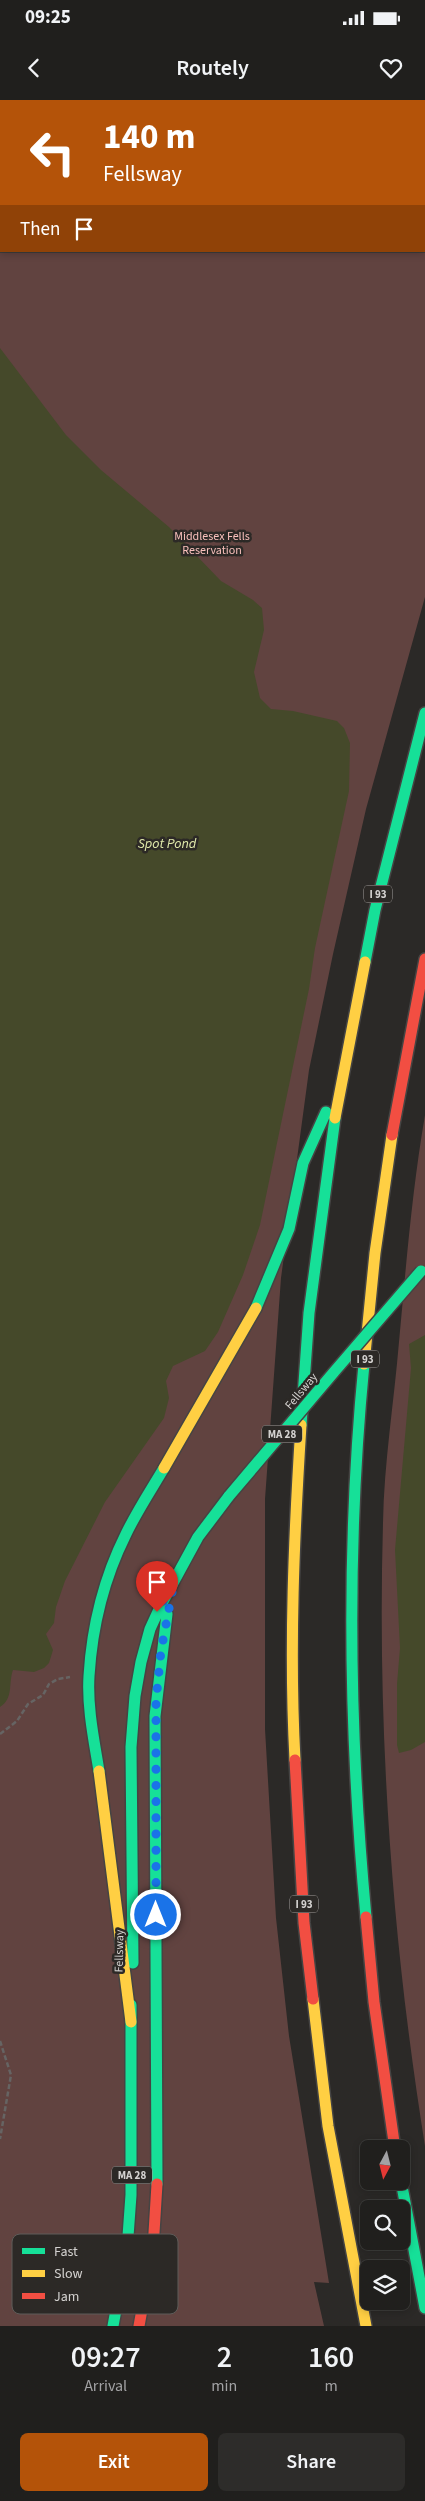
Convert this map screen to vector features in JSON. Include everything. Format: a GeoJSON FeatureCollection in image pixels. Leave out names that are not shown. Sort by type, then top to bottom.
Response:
{"type":"FeatureCollection","features":[{"type":"Feature","properties":{"kind":"main road","name":"I 93"},"geometry":{"type":"LineString","coordinates":[[366,2326],[337,2171],[314,2004],[302,1874],[293,1693],[294,1534],[304,1363],[315,1251],[341,1078],[372,918],[425,713]]}},
{"type":"Feature","properties":{"kind":"main road","name":"I 93"},"geometry":{"type":"LineString","coordinates":[[394,2140],[376,2011],[361,1862],[354,1713],[354,1583],[361,1414],[376,1248],[392,1137],[425,959]]}},
{"type":"Feature","properties":{"kind":"main road"},"geometry":{"type":"LineString","coordinates":[[131,2022],[116,1891],[94,1744],[89,1677],[97,1615],[114,1558],[143,1503],[254,1314],[289,1229],[303,1163],[341,1078]]}},
{"type":"Feature","properties":{"kind":"main road","name":"Fellsway"},"geometry":{"type":"LineString","coordinates":[[128,2234],[131,2195],[133,1715],[140,1665],[150,1630],[198,1535],[421,1271]]}},
{"type":"Feature","properties":{"kind":"main road","name":"Fellsway"},"geometry":{"type":"LineString","coordinates":[[154,2234],[158,2166],[155,1716],[159,1668],[174,1582]]}},
{"type":"Feature","properties":{"kind":"main road"},"geometry":{"type":"LineString","coordinates":[[402,2190],[425,2308]]}},
{"type":"Feature","properties":{"kind":"path"},"geometry":{"type":"LineString","coordinates":[[0,1734],[17,1721],[28,1704],[43,1695],[49,1684],[58,1679],[89,1677]]}},
{"type":"Feature","properties":{"kind":"path"},"geometry":{"type":"LineString","coordinates":[[0,2041],[11,2075],[0,2138]]}},
{"type":"Feature","properties":{"kind":"green space","name":"Middlesex Fells Reservation"},"geometry":{"type":"Polygon","coordinates":[[[0,252],[425,252],[425,597],[366,809],[309,1070],[281,1278],[265,1499],[265,1729],[276,1918],[289,2036],[329,2283],[314,2282],[324,2326],[0,2326],[0,252]]]}},
{"type":"Feature","properties":{"kind":"green space"},"geometry":{"type":"Polygon","coordinates":[[[425,1115],[425,2146],[413,2069],[389,1836],[382,1679],[382,1601],[387,1455],[416,1172],[425,1115]]]}},
{"type":"Feature","properties":{"kind":"water","name":"Spot Pond"},"geometry":{"type":"Polygon","coordinates":[[[0,348],[66,435],[101,470],[169,527],[221,581],[253,600],[262,608],[264,630],[254,672],[260,698],[271,709],[293,711],[337,721],[344,728],[350,743],[349,791],[315,948],[309,989],[260,1225],[243,1275],[218,1332],[205,1351],[173,1366],[166,1381],[169,1398],[164,1418],[105,1502],[65,1581],[56,1607],[54,1623],[46,1634],[53,1650],[49,1663],[44,1668],[34,1672],[13,1670],[9,1695],[0,1707],[0,348]]]}},
{"type":"Feature","properties":{"kind":"water"},"geometry":{"type":"Polygon","coordinates":[[[425,1335],[425,1742],[411,1750],[399,1753],[397,1745],[397,1684],[400,1648],[395,1550],[411,1368],[409,1344],[425,1335]]]}},
{"type":"Feature","properties":{"kind":"traffic: fast"},"geometry":{"type":"LineString","coordinates":[[365,962],[375,910],[425,713]]}},
{"type":"Feature","properties":{"kind":"traffic: fast"},"geometry":{"type":"LineString","coordinates":[[256,1308],[289,1229],[303,1163],[326,1112]]}},
{"type":"Feature","properties":{"kind":"traffic: fast"},"geometry":{"type":"LineString","coordinates":[[301,1425],[309,1313],[335,1118]]}},
{"type":"Feature","properties":{"kind":"traffic: fast"},"geometry":{"type":"LineString","coordinates":[[334,1372],[421,1271]]}},
{"type":"Feature","properties":{"kind":"traffic: fast"},"geometry":{"type":"LineString","coordinates":[[364,1364],[354,1502],[352,1640],[356,1779],[366,1917]]}},
{"type":"Feature","properties":{"kind":"traffic: fast"},"geometry":{"type":"LineString","coordinates":[[229,1496],[334,1372]]}},
{"type":"Feature","properties":{"kind":"traffic: fast"},"geometry":{"type":"LineString","coordinates":[[99,1771],[89,1700],[89,1676],[96,1621],[105,1585],[118,1551],[135,1517],[164,1468]]}},
{"type":"Feature","properties":{"kind":"traffic: fast"},"geometry":{"type":"LineString","coordinates":[[133,1963],[131,1747],[135,1696],[141,1662],[150,1629],[161,1605],[198,1537],[229,1496]]}},
{"type":"Feature","properties":{"kind":"traffic: fast"},"geometry":{"type":"LineString","coordinates":[[157,2184],[155,1716],[167,1614]]}},
{"type":"Feature","properties":{"kind":"traffic: fast"},"geometry":{"type":"LineString","coordinates":[[128,2234],[131,2195],[131,2005]]}},
{"type":"Feature","properties":{"kind":"traffic: fast"},"geometry":{"type":"LineString","coordinates":[[403,2190],[425,2308]]}},
{"type":"Feature","properties":{"kind":"traffic: fast"},"geometry":{"type":"LineString","coordinates":[[113,2326],[115,2314]]}},
{"type":"Feature","properties":{"kind":"traffic: slow"},"geometry":{"type":"LineString","coordinates":[[335,1118],[365,962]]}},
{"type":"Feature","properties":{"kind":"traffic: slow"},"geometry":{"type":"LineString","coordinates":[[364,1364],[375,1253],[392,1135]]}},
{"type":"Feature","properties":{"kind":"traffic: slow"},"geometry":{"type":"LineString","coordinates":[[164,1468],[256,1308]]}},
{"type":"Feature","properties":{"kind":"traffic: slow"},"geometry":{"type":"LineString","coordinates":[[295,1760],[292,1676],[293,1592],[301,1425]]}},
{"type":"Feature","properties":{"kind":"traffic: slow"},"geometry":{"type":"LineString","coordinates":[[99,1771],[131,2022]]}},
{"type":"Feature","properties":{"kind":"traffic: slow"},"geometry":{"type":"LineString","coordinates":[[313,1999],[328,2126],[366,2326]]}},
{"type":"Feature","properties":{"kind":"traffic: jam"},"geometry":{"type":"LineString","coordinates":[[392,1135],[425,959]]}},
{"type":"Feature","properties":{"kind":"traffic: jam"},"geometry":{"type":"LineString","coordinates":[[295,1760],[304,1923],[313,1999]]}},
{"type":"Feature","properties":{"kind":"traffic: jam"},"geometry":{"type":"LineString","coordinates":[[366,1917],[374,2002],[394,2140]]}},
{"type":"Feature","properties":{"kind":"traffic: jam"},"geometry":{"type":"LineString","coordinates":[[154,2234],[157,2184]]}},
{"type":"Feature","properties":{"kind":"traffic: jam"},"geometry":{"type":"LineString","coordinates":[[139,2326],[141,2314]]}},
{"type":"Feature","properties":{"kind":"route"},"geometry":{"type":"LineString","coordinates":[[156,1915],[155,1716],[161,1651],[174,1582],[157,1612]]}}]}
